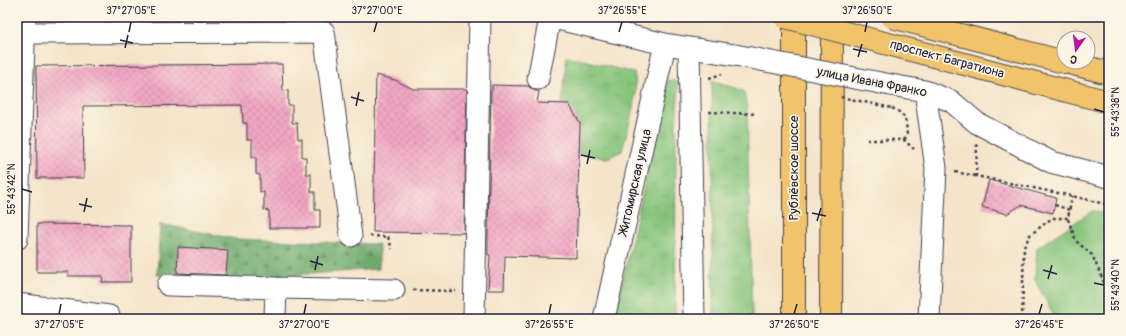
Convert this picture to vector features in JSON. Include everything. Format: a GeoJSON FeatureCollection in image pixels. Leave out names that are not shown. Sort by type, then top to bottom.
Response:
{"type":"FeatureCollection","features":[{"type":"Feature","properties":{"kind":"main road","name":"проспект Багратиона"},"geometry":{"type":"LineString","coordinates":[[784,17],[1109,102]]}},
{"type":"Feature","properties":{"kind":"main road","name":"Рублёвское шоссе"},"geometry":{"type":"LineString","coordinates":[[794,17],[794,319]]}},
{"type":"Feature","properties":{"kind":"main road"},"geometry":{"type":"LineString","coordinates":[[830,319],[832,17]]}},
{"type":"Feature","properties":{"kind":"main road","name":"проспект Багратиона"},"geometry":{"type":"LineString","coordinates":[[892,17],[1056,60]]}},
{"type":"Feature","properties":{"kind":"main road","name":"проспект Багратиона"},"geometry":{"type":"LineString","coordinates":[[1096,70],[1109,73]]}},
{"type":"Feature","properties":{"kind":"street"},"geometry":{"type":"LineString","coordinates":[[474,319],[475,38],[480,17]]}},
{"type":"Feature","properties":{"kind":"street"},"geometry":{"type":"LineString","coordinates":[[538,79],[549,17],[665,44]]}},
{"type":"Feature","properties":{"kind":"street"},"geometry":{"type":"LineString","coordinates":[[17,239],[25,25],[324,32],[351,236]]}},
{"type":"Feature","properties":{"kind":"street","name":"улица Ивана Франко"},"geometry":{"type":"LineString","coordinates":[[665,44],[735,54],[925,91],[951,102],[977,123],[1051,162],[1109,177]]}},
{"type":"Feature","properties":{"kind":"street","name":"Житомирская улица"},"geometry":{"type":"LineString","coordinates":[[604,319],[665,44]]}},
{"type":"Feature","properties":{"kind":"street"},"geometry":{"type":"LineString","coordinates":[[689,48],[694,319]]}},
{"type":"Feature","properties":{"kind":"street"},"geometry":{"type":"LineString","coordinates":[[925,91],[936,168],[929,319]]}},
{"type":"Feature","properties":{"kind":"street"},"geometry":{"type":"LineString","coordinates":[[168,285],[394,290]]}},
{"type":"Feature","properties":{"kind":"street"},"geometry":{"type":"LineString","coordinates":[[275,319],[276,288]]}},
{"type":"Feature","properties":{"kind":"street"},"geometry":{"type":"LineString","coordinates":[[17,304],[109,316]]}},
{"type":"Feature","properties":{"kind":"path"},"geometry":{"type":"LineString","coordinates":[[708,78],[721,74],[728,74]]}},
{"type":"Feature","properties":{"kind":"path"},"geometry":{"type":"LineString","coordinates":[[867,140],[904,140],[907,136],[904,116],[901,112],[892,108]]}},
{"type":"Feature","properties":{"kind":"path"},"geometry":{"type":"LineString","coordinates":[[706,112],[757,114]]}},
{"type":"Feature","properties":{"kind":"path"},"geometry":{"type":"LineString","coordinates":[[977,123],[976,176],[1109,205]]}},
{"type":"Feature","properties":{"kind":"path"},"geometry":{"type":"LineString","coordinates":[[1072,196],[1068,218],[1076,241],[1092,256],[1109,294]]}},
{"type":"Feature","properties":{"kind":"path"},"geometry":{"type":"LineString","coordinates":[[1055,205],[1070,210]]}},
{"type":"Feature","properties":{"kind":"path"},"geometry":{"type":"LineString","coordinates":[[1022,319],[1024,247],[1030,235],[1052,218],[1068,218]]}},
{"type":"Feature","properties":{"kind":"path"},"geometry":{"type":"LineString","coordinates":[[388,237],[392,249]]}},
{"type":"Feature","properties":{"kind":"path"},"geometry":{"type":"LineString","coordinates":[[394,290],[474,291]]}},
{"type":"Feature","properties":{"kind":"green space"},"geometry":{"type":"Polygon","coordinates":[[[567,56],[634,73],[634,101],[630,123],[622,151],[607,158],[579,154],[580,123],[569,104],[562,104],[567,56]]]}},
{"type":"Feature","properties":{"kind":"green space"},"geometry":{"type":"Polygon","coordinates":[[[668,80],[679,82],[676,126],[675,319],[612,319],[619,298],[668,80]]]}},
{"type":"Feature","properties":{"kind":"green space"},"geometry":{"type":"Polygon","coordinates":[[[712,80],[744,91],[747,110],[752,319],[713,319],[712,80]]]}},
{"type":"Feature","properties":{"kind":"green space"},"geometry":{"type":"Polygon","coordinates":[[[1092,211],[1109,213],[1109,319],[1056,319],[1035,280],[1037,248],[1092,211]]]}},
{"type":"Feature","properties":{"kind":"green space"},"geometry":{"type":"Polygon","coordinates":[[[160,224],[236,239],[379,244],[379,269],[226,280],[227,250],[178,248],[177,277],[157,275],[160,224]]]}},
{"type":"Feature","properties":{"kind":"building"},"geometry":{"type":"Polygon","coordinates":[[[282,64],[283,91],[288,90],[288,105],[292,105],[292,123],[297,123],[298,139],[302,139],[302,157],[306,157],[306,174],[311,174],[311,192],[315,192],[315,210],[320,210],[320,228],[269,228],[269,211],[264,210],[264,192],[260,192],[260,175],[256,174],[256,157],[252,157],[252,140],[247,140],[247,123],[243,123],[242,105],[83,106],[84,178],[37,178],[36,66],[282,64]]]}},
{"type":"Feature","properties":{"kind":"building"},"geometry":{"type":"Polygon","coordinates":[[[376,75],[395,80],[413,89],[467,89],[464,233],[373,232],[376,75]]]}},
{"type":"Feature","properties":{"kind":"building"},"geometry":{"type":"Polygon","coordinates":[[[492,85],[528,86],[535,91],[539,91],[537,103],[569,104],[580,123],[576,258],[505,256],[504,290],[488,290],[490,255],[488,255],[488,234],[492,85]]]}},
{"type":"Feature","properties":{"kind":"building"},"geometry":{"type":"Polygon","coordinates":[[[989,180],[1056,198],[1053,213],[1021,205],[1007,214],[982,207],[989,180]]]}},
{"type":"Feature","properties":{"kind":"building"},"geometry":{"type":"Polygon","coordinates":[[[37,224],[131,225],[131,282],[102,282],[103,276],[68,276],[68,272],[37,272],[37,224]]]}},
{"type":"Feature","properties":{"kind":"building"},"geometry":{"type":"Polygon","coordinates":[[[178,247],[228,250],[226,275],[177,273],[178,247]]]}}]}
